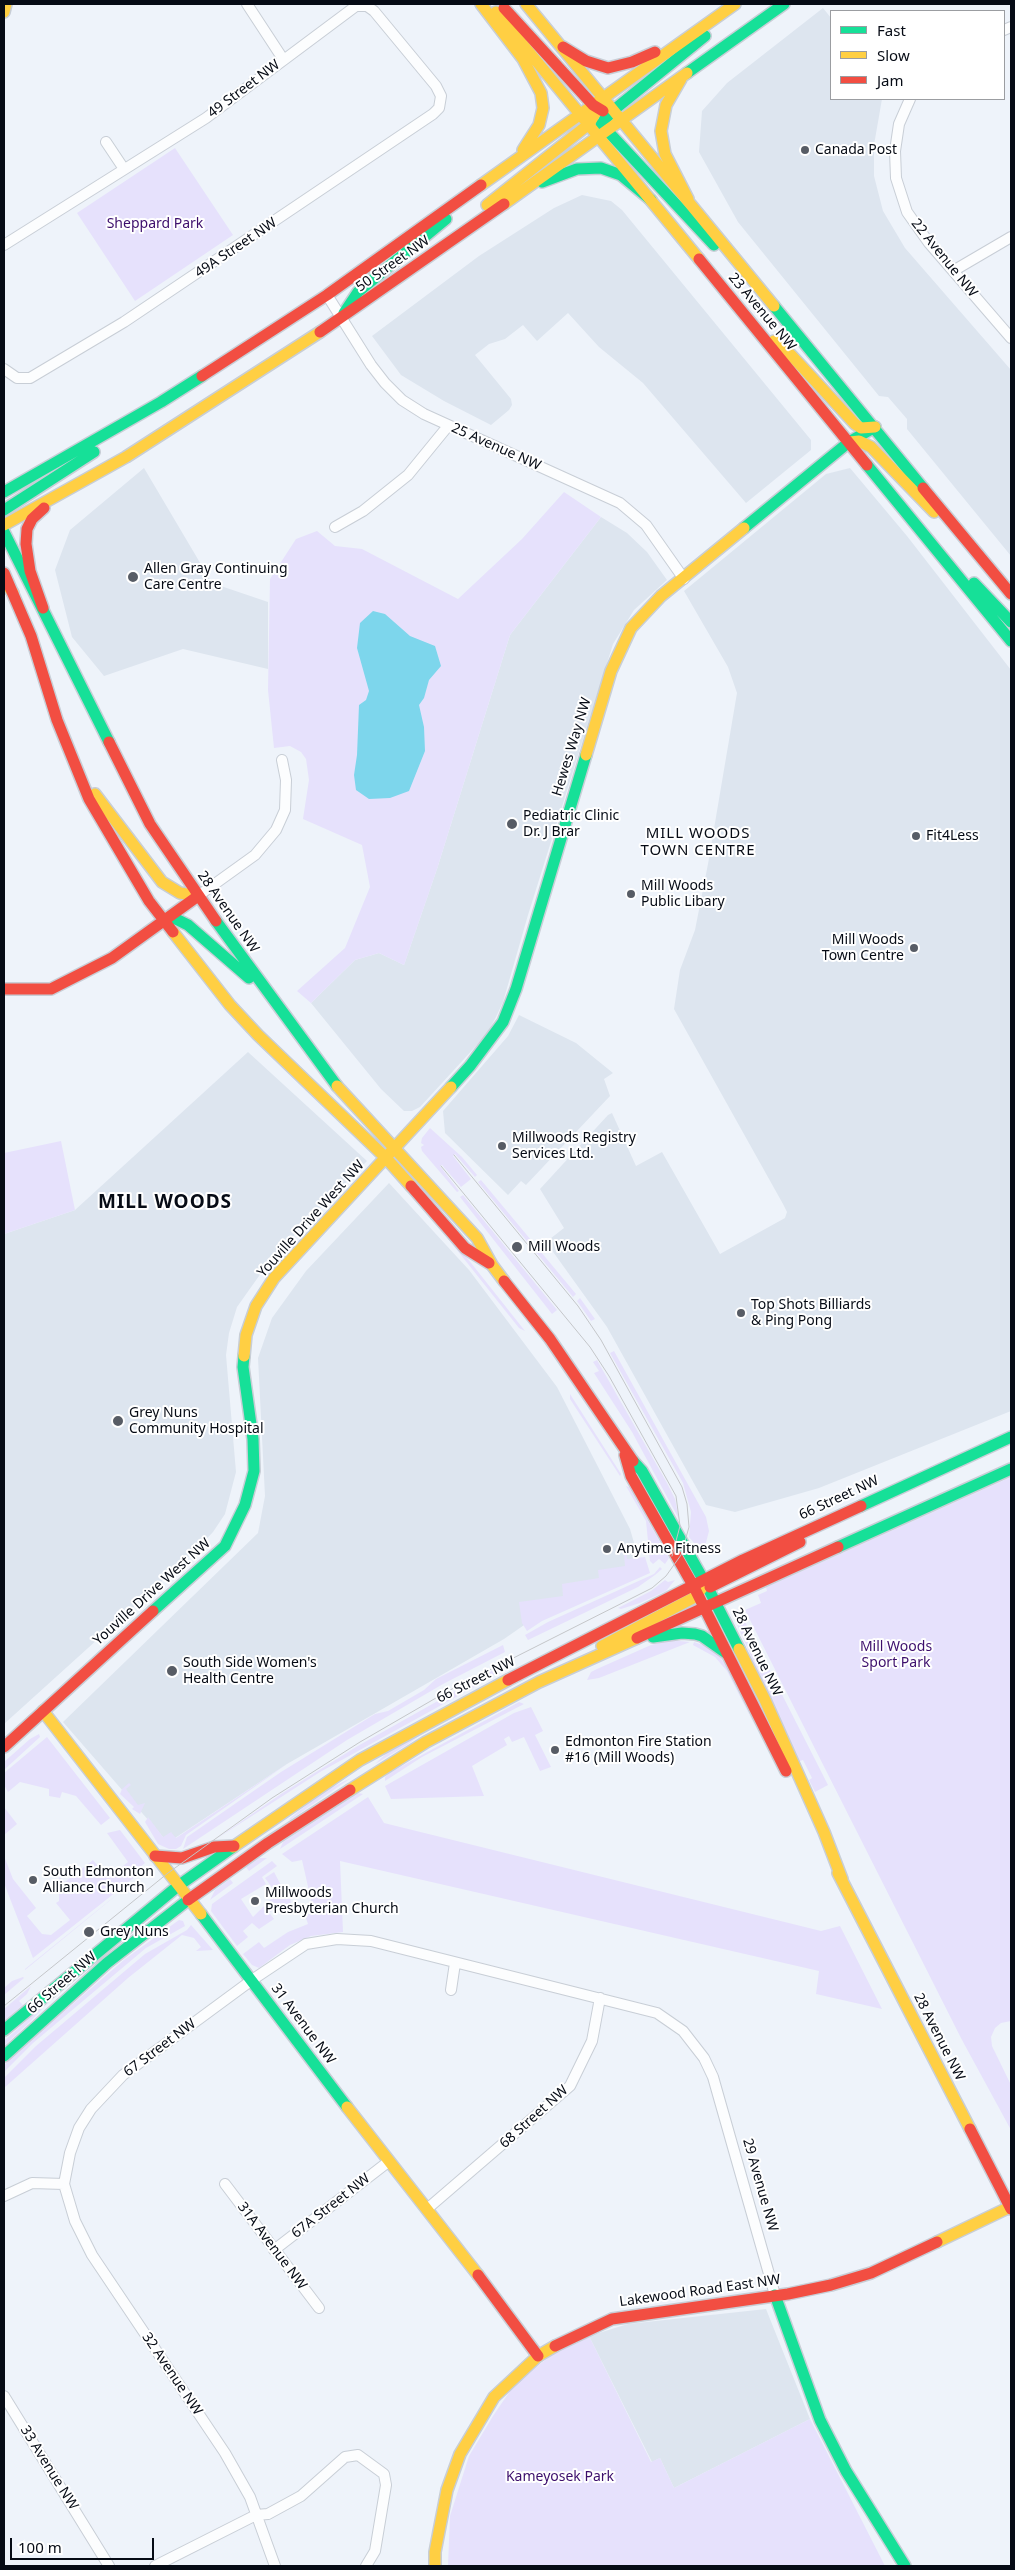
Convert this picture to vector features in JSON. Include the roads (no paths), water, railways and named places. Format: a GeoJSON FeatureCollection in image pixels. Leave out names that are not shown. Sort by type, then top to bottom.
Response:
{"type":"FeatureCollection","features":[{"type":"Feature","properties":{"kind":"main road"},"geometry":{"type":"LineString","coordinates":[[4,12],[6,4]]}},
{"type":"Feature","properties":{"kind":"main road"},"geometry":{"type":"LineString","coordinates":[[481,4],[523,59],[541,93],[543,108],[539,125],[517,160]]}},
{"type":"Feature","properties":{"kind":"main road"},"geometry":{"type":"LineString","coordinates":[[489,4],[580,114]]}},
{"type":"Feature","properties":{"kind":"main road"},"geometry":{"type":"LineString","coordinates":[[500,4],[721,252],[746,270]]}},
{"type":"Feature","properties":{"kind":"main road"},"geometry":{"type":"LineString","coordinates":[[526,4],[605,97]]}},
{"type":"Feature","properties":{"kind":"main road"},"geometry":{"type":"LineString","coordinates":[[442,248],[496,196],[603,119],[716,28],[737,4]]}},
{"type":"Feature","properties":{"kind":"main road","name":"50 Street NW"},"geometry":{"type":"LineString","coordinates":[[603,119],[605,97],[686,38],[737,4]]}},
{"type":"Feature","properties":{"kind":"main road","name":"50 Street NW"},"geometry":{"type":"LineString","coordinates":[[4,525],[57,496],[232,392],[342,318],[531,184],[603,119],[683,76],[784,4]]}},
{"type":"Feature","properties":{"kind":"main road"},"geometry":{"type":"LineString","coordinates":[[563,47],[586,61],[608,68],[642,59],[686,38]]}},
{"type":"Feature","properties":{"kind":"main road"},"geometry":{"type":"LineString","coordinates":[[683,76],[666,105],[660,131],[665,154],[688,199]]}},
{"type":"Feature","properties":{"kind":"main road","name":"50 Street NW"},"geometry":{"type":"LineString","coordinates":[[4,492],[161,402],[327,295],[580,114],[603,119]]}},
{"type":"Feature","properties":{"kind":"main road","name":"23 Avenue NW"},"geometry":{"type":"LineString","coordinates":[[603,119],[688,199],[1011,594]]}},
{"type":"Feature","properties":{"kind":"main road","name":"23 Avenue NW"},"geometry":{"type":"LineString","coordinates":[[603,119],[651,200],[1011,641]]}},
{"type":"Feature","properties":{"kind":"main road"},"geometry":{"type":"LineString","coordinates":[[531,184],[551,180],[577,169],[601,168],[621,175],[651,200]]}},
{"type":"Feature","properties":{"kind":"main road"},"geometry":{"type":"LineString","coordinates":[[342,318],[349,303],[358,292],[430,234],[473,191]]}},
{"type":"Feature","properties":{"kind":"main road"},"geometry":{"type":"LineString","coordinates":[[755,326],[791,355],[855,424],[861,428],[875,427]]}},
{"type":"Feature","properties":{"kind":"main road"},"geometry":{"type":"LineString","coordinates":[[4,510],[104,446],[161,402]]}},
{"type":"Feature","properties":{"kind":"main road","name":"Hewes Way NW"},"geometry":{"type":"LineString","coordinates":[[396,1149],[475,1060],[503,1022],[516,989],[589,741],[616,659],[630,628],[661,596],[849,442],[875,427]]}},
{"type":"Feature","properties":{"kind":"main road"},"geometry":{"type":"LineString","coordinates":[[849,442],[860,441],[871,447],[926,505],[968,542]]}},
{"type":"Feature","properties":{"kind":"main road"},"geometry":{"type":"LineString","coordinates":[[43,608],[30,571],[26,544],[27,529],[32,519],[57,496]]}},
{"type":"Feature","properties":{"kind":"main road","name":"28 Avenue NW"},"geometry":{"type":"LineString","coordinates":[[4,532],[150,824],[198,896],[343,1094],[477,1238],[492,1265],[550,1339],[623,1449],[642,1471],[716,1602],[765,1700],[824,1832],[842,1879]]}},
{"type":"Feature","properties":{"kind":"main road"},"geometry":{"type":"LineString","coordinates":[[941,555],[963,572],[1011,622]]}},
{"type":"Feature","properties":{"kind":"main road","name":"28 Avenue NW"},"geometry":{"type":"LineString","coordinates":[[4,573],[31,636],[57,720],[89,799],[136,882],[230,1005],[258,1035],[386,1158],[465,1248],[492,1265]]}},
{"type":"Feature","properties":{"kind":"main road"},"geometry":{"type":"LineString","coordinates":[[4,581],[13,593]]}},
{"type":"Feature","properties":{"kind":"main road"},"geometry":{"type":"LineString","coordinates":[[77,770],[162,882],[180,893],[198,896]]}},
{"type":"Feature","properties":{"kind":"main road"},"geometry":{"type":"LineString","coordinates":[[4,989],[51,989],[112,958],[198,896]]}},
{"type":"Feature","properties":{"kind":"main road"},"geometry":{"type":"LineString","coordinates":[[164,919],[176,920],[188,925],[273,998]]}},
{"type":"Feature","properties":{"kind":"main road","name":"Youville Drive West NW"},"geometry":{"type":"LineString","coordinates":[[4,1747],[225,1546],[245,1505],[254,1471],[253,1439],[243,1367],[246,1335],[256,1306],[274,1278],[396,1149]]}},
{"type":"Feature","properties":{"kind":"main road","name":"66 Street NW"},"geometry":{"type":"LineString","coordinates":[[4,2030],[178,1886],[360,1760],[480,1694],[696,1590],[805,1530],[1011,1437]]}},
{"type":"Feature","properties":{"kind":"main road","name":"28 Avenue NW"},"geometry":{"type":"LineString","coordinates":[[623,1449],[631,1476],[696,1590],[820,1840],[842,1879],[1011,2208]]}},
{"type":"Feature","properties":{"kind":"main road","name":"66 Street NW"},"geometry":{"type":"LineString","coordinates":[[4,2056],[108,1963],[189,1900],[268,1843],[426,1742],[509,1696],[1011,1469]]}},
{"type":"Feature","properties":{"kind":"main road"},"geometry":{"type":"LineString","coordinates":[[704,1607],[701,1597],[706,1584]]}},
{"type":"Feature","properties":{"kind":"main road"},"geometry":{"type":"LineString","coordinates":[[586,1661],[598,1648],[696,1590]]}},
{"type":"Feature","properties":{"kind":"main road"},"geometry":{"type":"LineString","coordinates":[[638,1639],[682,1633],[694,1634],[702,1636],[730,1656]]}},
{"type":"Feature","properties":{"kind":"main road","name":"31 Avenue NW"},"geometry":{"type":"LineString","coordinates":[[43,1711],[252,1980],[388,2162],[427,2209],[538,2356]]}},
{"type":"Feature","properties":{"kind":"main road"},"geometry":{"type":"LineString","coordinates":[[155,1856],[184,1857],[214,1847],[234,1846]]}},
{"type":"Feature","properties":{"kind":"main road","name":"Lakewood Road East NW"},"geometry":{"type":"LineString","coordinates":[[436,2566],[435,2552],[447,2490],[460,2454],[494,2397],[538,2356],[574,2336],[612,2319],[649,2312],[775,2295],[831,2285],[871,2273],[1011,2208]]}},
{"type":"Feature","properties":{"kind":"main road","name":"29 Avenue NW"},"geometry":{"type":"LineString","coordinates":[[775,2295],[820,2420],[846,2471],[905,2566]]}},
{"type":"Feature","properties":{"kind":"street"},"geometry":{"type":"LineString","coordinates":[[247,4],[283,59]]}},
{"type":"Feature","properties":{"kind":"street","name":"49 Street NW"},"geometry":{"type":"LineString","coordinates":[[4,245],[206,118],[347,10],[360,5],[374,11],[436,86],[441,96],[440,103]]}},
{"type":"Feature","properties":{"kind":"street","name":"22 Avenue NW"},"geometry":{"type":"LineString","coordinates":[[910,100],[899,124],[896,139],[896,178],[907,212],[916,227],[1011,338]]}},
{"type":"Feature","properties":{"kind":"street","name":"49A Street NW"},"geometry":{"type":"LineString","coordinates":[[4,369],[12,376],[22,379],[37,375],[194,277],[434,114],[440,103]]}},
{"type":"Feature","properties":{"kind":"street"},"geometry":{"type":"LineString","coordinates":[[106,142],[124,169]]}},
{"type":"Feature","properties":{"kind":"street"},"geometry":{"type":"LineString","coordinates":[[953,271],[1011,237]]}},
{"type":"Feature","properties":{"kind":"street","name":"25 Avenue NW"},"geometry":{"type":"LineString","coordinates":[[327,295],[385,383],[402,400],[448,426],[620,503],[646,525],[684,579]]}},
{"type":"Feature","properties":{"kind":"street"},"geometry":{"type":"LineString","coordinates":[[335,527],[363,511],[408,475],[448,426]]}},
{"type":"Feature","properties":{"kind":"street"},"geometry":{"type":"LineString","coordinates":[[198,896],[255,855],[276,830],[285,810],[286,780],[282,760]]}},
{"type":"Feature","properties":{"kind":"street","name":"67 Street NW"},"geometry":{"type":"LineString","coordinates":[[64,2184],[70,2153],[79,2128],[98,2102],[123,2075],[252,1980],[306,1944],[337,1939],[362,1940]]}},
{"type":"Feature","properties":{"kind":"street","name":"29 Avenue NW"},"geometry":{"type":"LineString","coordinates":[[362,1940],[657,2013],[689,2036],[704,2058],[720,2100],[775,2295]]}},
{"type":"Feature","properties":{"kind":"street"},"geometry":{"type":"LineString","coordinates":[[451,1990],[455,1963]]}},
{"type":"Feature","properties":{"kind":"street","name":"68 Street NW"},"geometry":{"type":"LineString","coordinates":[[427,2209],[570,2086],[592,2041],[600,1998]]}},
{"type":"Feature","properties":{"kind":"street","name":"67A Street NW"},"geometry":{"type":"LineString","coordinates":[[274,2250],[388,2162]]}},
{"type":"Feature","properties":{"kind":"street"},"geometry":{"type":"LineString","coordinates":[[4,2196],[32,2183],[64,2184]]}},
{"type":"Feature","properties":{"kind":"street","name":"32 Avenue NW"},"geometry":{"type":"LineString","coordinates":[[64,2184],[76,2221],[92,2255],[225,2453],[250,2497],[275,2566]]}},
{"type":"Feature","properties":{"kind":"street","name":"31A Avenue NW"},"geometry":{"type":"LineString","coordinates":[[224,2184],[319,2308]]}},
{"type":"Feature","properties":{"kind":"street","name":"33 Avenue NW"},"geometry":{"type":"LineString","coordinates":[[4,2396],[108,2566]]}},
{"type":"Feature","properties":{"kind":"street"},"geometry":{"type":"LineString","coordinates":[[155,2566],[256,2515],[268,2514],[301,2496],[346,2457],[358,2455],[384,2474],[386,2485],[375,2551],[366,2566]]}},
{"type":"Feature","properties":{"kind":"water"},"geometry":{"type":"Polygon","coordinates":[[[373,611],[385,614],[410,636],[435,646],[441,666],[429,680],[424,698],[419,705],[424,727],[425,751],[409,791],[390,798],[369,799],[356,790],[354,775],[357,755],[359,705],[366,700],[369,691],[357,648],[360,623],[373,611]]]}},
{"type":"Feature","properties":{"kind":"tram line"},"geometry":{"type":"LineString","coordinates":[[4,2006],[168,1873],[272,1798],[360,1742],[448,1691],[652,1588],[666,1576],[681,1555],[689,1527],[687,1504],[682,1487],[601,1340],[578,1306],[454,1155]]}},
{"type":"Feature","properties":{"kind":"tram line"},"geometry":{"type":"LineString","coordinates":[[441,1166],[590,1347],[609,1376],[676,1496],[680,1526],[672,1556]]}},
{"type":"Feature","properties":{"kind":"place","name":"Canada Post"},"geometry":{"type":"Point","coordinates":[805,150]}},
{"type":"Feature","properties":{"kind":"place","name":"Allen Gray Continuing Care Centre"},"geometry":{"type":"Point","coordinates":[133,577]}},
{"type":"Feature","properties":{"kind":"place","name":"Pediatric Clinic Dr. J Brar"},"geometry":{"type":"Point","coordinates":[512,824]}},
{"type":"Feature","properties":{"kind":"place","name":"Fit4Less"},"geometry":{"type":"Point","coordinates":[916,836]}},
{"type":"Feature","properties":{"kind":"place","name":"Mill Woods Public Libary"},"geometry":{"type":"Point","coordinates":[631,894]}},
{"type":"Feature","properties":{"kind":"place","name":"Mill Woods Town Centre"},"geometry":{"type":"Point","coordinates":[914,948]}},
{"type":"Feature","properties":{"kind":"place","name":"Millwoods Registry Services Ltd."},"geometry":{"type":"Point","coordinates":[502,1146]}},
{"type":"Feature","properties":{"kind":"place","name":"Mill Woods"},"geometry":{"type":"Point","coordinates":[517,1247]}},
{"type":"Feature","properties":{"kind":"place","name":"Top Shots Billiards & Ping Pong"},"geometry":{"type":"Point","coordinates":[741,1313]}},
{"type":"Feature","properties":{"kind":"place","name":"Grey Nuns Community Hospital"},"geometry":{"type":"Point","coordinates":[118,1421]}},
{"type":"Feature","properties":{"kind":"place","name":"Anytime Fitness"},"geometry":{"type":"Point","coordinates":[607,1549]}},
{"type":"Feature","properties":{"kind":"place","name":"South Side Women's Health Centre"},"geometry":{"type":"Point","coordinates":[172,1671]}},
{"type":"Feature","properties":{"kind":"place","name":"Edmonton Fire Station #16 (Mill Woods)"},"geometry":{"type":"Point","coordinates":[555,1750]}},
{"type":"Feature","properties":{"kind":"place","name":"South Edmonton Alliance Church"},"geometry":{"type":"Point","coordinates":[33,1880]}},
{"type":"Feature","properties":{"kind":"place","name":"Millwoods Presbyterian Church"},"geometry":{"type":"Point","coordinates":[255,1901]}},
{"type":"Feature","properties":{"kind":"place","name":"Grey Nuns"},"geometry":{"type":"Point","coordinates":[89,1932]}},
{"type":"Feature","properties":{"kind":"district","name":"MILL WOODS TOWN CENTRE"},"geometry":{"type":"Point","coordinates":[698,842]}},
{"type":"Feature","properties":{"kind":"district","name":"MILL WOODS"},"geometry":{"type":"Point","coordinates":[165,1203]}},
{"type":"Feature","properties":{"kind":"park label","name":"Sheppard Park"},"geometry":{"type":"Point","coordinates":[155,224]}},
{"type":"Feature","properties":{"kind":"park label","name":"Mill Woods Sport Park"},"geometry":{"type":"Point","coordinates":[896,1655]}},
{"type":"Feature","properties":{"kind":"park label","name":"Kameyosek Park"},"geometry":{"type":"Point","coordinates":[560,2477]}}]}
